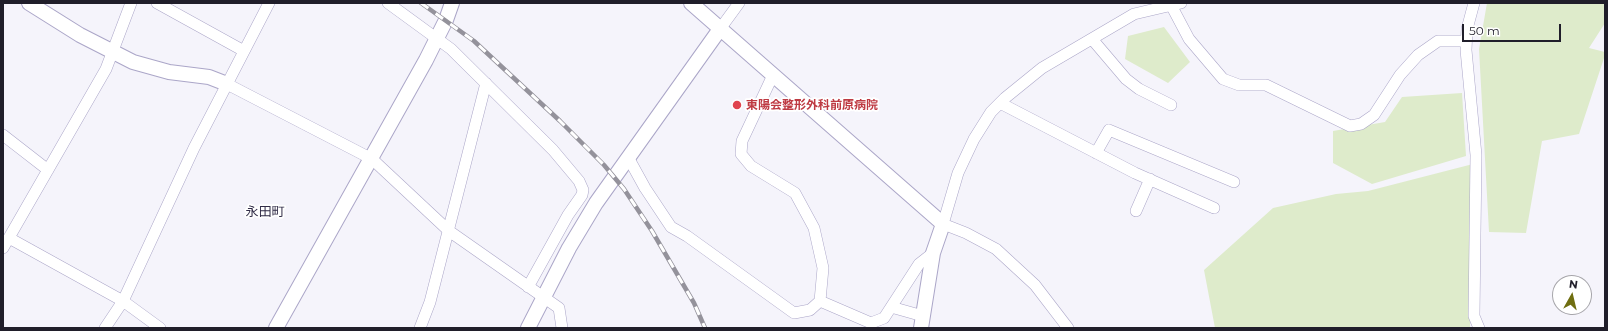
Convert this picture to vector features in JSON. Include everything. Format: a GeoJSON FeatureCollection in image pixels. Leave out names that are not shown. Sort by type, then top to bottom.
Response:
{"type":"FeatureCollection","features":[{"type":"Feature","properties":{"kind":"street"},"geometry":{"type":"LineString","coordinates":[[29,3],[112,52],[149,68],[209,77],[227,84],[372,159],[449,231],[559,308],[562,328]]}},
{"type":"Feature","properties":{"kind":"street"},"geometry":{"type":"LineString","coordinates":[[131,3],[106,69],[6,243],[123,302],[160,328]]}},
{"type":"Feature","properties":{"kind":"street"},"geometry":{"type":"LineString","coordinates":[[157,3],[244,51]]}},
{"type":"Feature","properties":{"kind":"street"},"geometry":{"type":"LineString","coordinates":[[105,328],[123,302],[194,148],[270,3]]}},
{"type":"Feature","properties":{"kind":"street"},"geometry":{"type":"LineString","coordinates":[[388,3],[438,38],[486,83],[553,150],[580,181],[583,190],[528,287]]}},
{"type":"Feature","properties":{"kind":"street"},"geometry":{"type":"LineString","coordinates":[[276,328],[372,159],[438,38],[452,3]]}},
{"type":"Feature","properties":{"kind":"street"},"geometry":{"type":"LineString","coordinates":[[692,3],[943,224],[966,233],[996,249],[1036,285],[1068,328]]}},
{"type":"Feature","properties":{"kind":"street"},"geometry":{"type":"LineString","coordinates":[[528,328],[543,296],[569,248],[596,203],[629,159],[739,3]]}},
{"type":"Feature","properties":{"kind":"street"},"geometry":{"type":"LineString","coordinates":[[1474,3],[1466,41],[1476,155],[1474,316],[1480,328]]}},
{"type":"Feature","properties":{"kind":"street"},"geometry":{"type":"LineString","coordinates":[[891,307],[922,322],[934,253],[958,172],[974,139],[991,112],[1042,68],[1134,14],[1176,4],[1189,39],[1223,79],[1239,85],[1266,85],[1350,126],[1361,124],[1374,115],[1400,75],[1418,54],[1438,41],[1466,41]]}},
{"type":"Feature","properties":{"kind":"street"},"geometry":{"type":"LineString","coordinates":[[1092,39],[1126,79],[1139,89],[1171,105]]}},
{"type":"Feature","properties":{"kind":"street"},"geometry":{"type":"LineString","coordinates":[[629,159],[645,188],[671,227],[687,236],[794,313],[810,310],[820,301],[823,268],[814,228],[795,193],[751,166],[741,154],[742,141],[773,75]]}},
{"type":"Feature","properties":{"kind":"street"},"geometry":{"type":"LineString","coordinates":[[420,328],[424,322],[430,302],[486,83]]}},
{"type":"Feature","properties":{"kind":"street"},"geometry":{"type":"LineString","coordinates":[[1000,103],[1096,153],[1214,208]]}},
{"type":"Feature","properties":{"kind":"street"},"geometry":{"type":"LineString","coordinates":[[1096,153],[1109,130],[1234,182]]}},
{"type":"Feature","properties":{"kind":"street"},"geometry":{"type":"LineString","coordinates":[[3,134],[48,170]]}},
{"type":"Feature","properties":{"kind":"street"},"geometry":{"type":"LineString","coordinates":[[1136,211],[1150,179]]}},
{"type":"Feature","properties":{"kind":"street"},"geometry":{"type":"LineString","coordinates":[[820,301],[871,323],[884,318],[919,264],[934,253]]}},
{"type":"Feature","properties":{"kind":"green space"},"geometry":{"type":"Polygon","coordinates":[[[1487,3],[1605,3],[1605,23],[1589,48],[1605,52],[1605,55],[1579,134],[1542,141],[1526,233],[1489,232],[1479,49],[1487,3]]]}},
{"type":"Feature","properties":{"kind":"green space"},"geometry":{"type":"Polygon","coordinates":[[[1164,27],[1190,62],[1168,83],[1125,59],[1128,36],[1164,27]]]}},
{"type":"Feature","properties":{"kind":"green space"},"geometry":{"type":"Polygon","coordinates":[[[1462,93],[1466,156],[1372,184],[1333,163],[1333,131],[1385,122],[1402,97],[1462,93]]]}},
{"type":"Feature","properties":{"kind":"green space"},"geometry":{"type":"Polygon","coordinates":[[[1473,164],[1470,328],[1215,328],[1204,270],[1273,208],[1336,194],[1368,191],[1473,164]]]}},
{"type":"Feature","properties":{"kind":"railway"},"geometry":{"type":"LineString","coordinates":[[421,3],[474,41],[560,121],[604,165],[624,189],[652,231],[694,303],[705,328]]}},
{"type":"Feature","properties":{"kind":"place","name":"東陽会整形外科前原病院"},"geometry":{"type":"Point","coordinates":[737,105]}},
{"type":"Feature","properties":{"kind":"district","name":"永田町"},"geometry":{"type":"Point","coordinates":[265,212]}}]}
